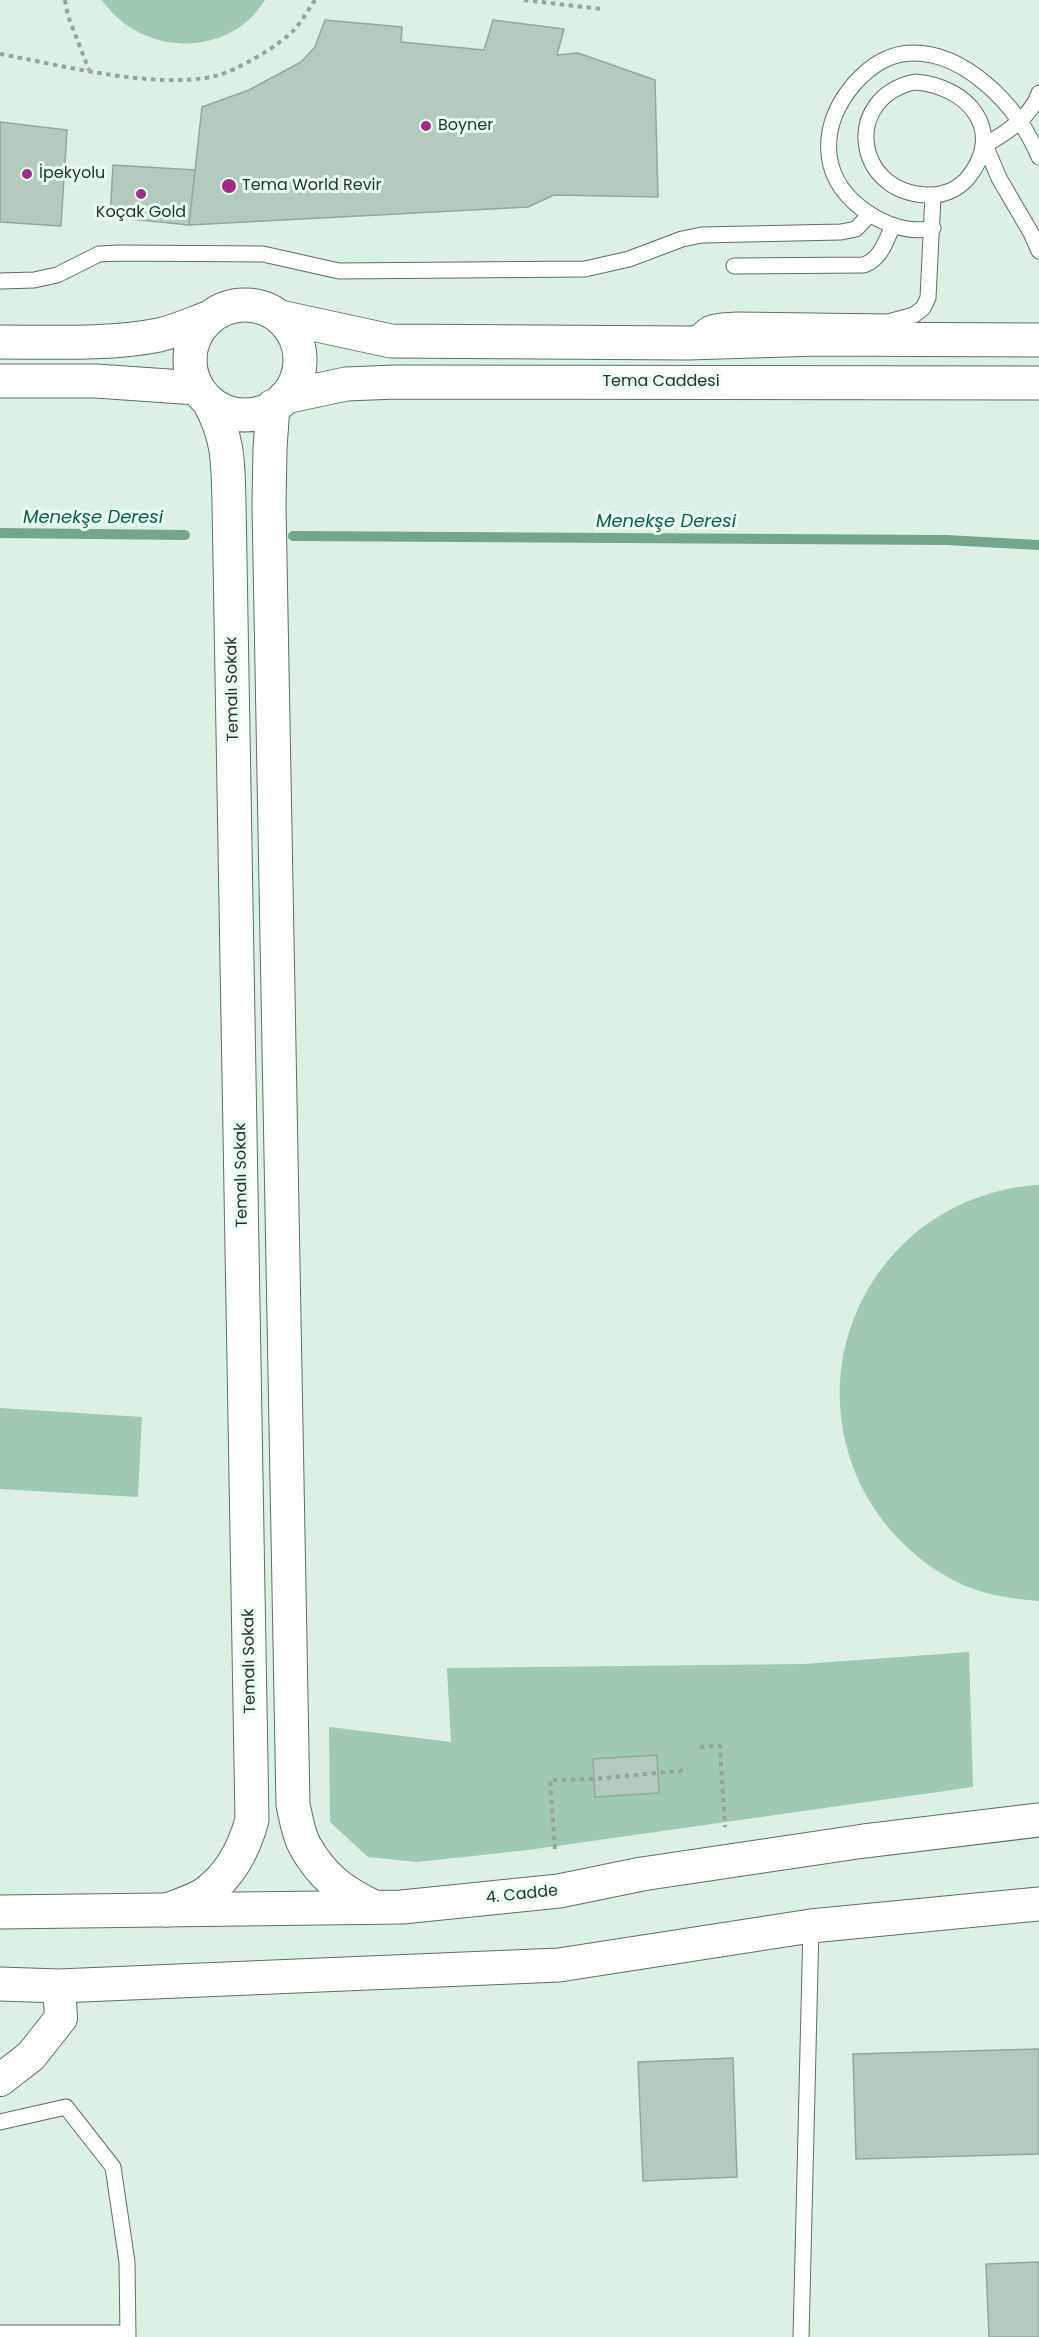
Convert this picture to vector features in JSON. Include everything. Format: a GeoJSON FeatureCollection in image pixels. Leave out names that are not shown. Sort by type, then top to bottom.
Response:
{"type":"FeatureCollection","features":[{"type":"Feature","properties":{"kind":"street"},"geometry":{"type":"LineString","coordinates":[[0,342],[130,339],[160,335],[208,318],[221,309],[244,305],[267,309],[280,317],[293,332],[299,350],[299,369],[293,387],[279,401],[253,414],[237,415],[203,395],[96,381],[0,381]]}},
{"type":"Feature","properties":{"kind":"street"},"geometry":{"type":"LineString","coordinates":[[280,317],[391,341],[688,344],[818,339],[1039,340]]}},
{"type":"Feature","properties":{"kind":"street"},"geometry":{"type":"LineString","coordinates":[[203,395],[191,370],[190,351],[196,333],[208,318]]}},
{"type":"Feature","properties":{"kind":"street","name":"Tema Caddesi"},"geometry":{"type":"LineString","coordinates":[[279,401],[346,384],[396,382],[1039,383]]}},
{"type":"Feature","properties":{"kind":"street","name":"Temalı Sokak"},"geometry":{"type":"LineString","coordinates":[[167,1910],[205,1894],[229,1872],[245,1843],[252,1820],[229,503],[227,453],[221,424],[203,395]]}},
{"type":"Feature","properties":{"kind":"street"},"geometry":{"type":"LineString","coordinates":[[279,401],[270,448],[269,505],[293,1805],[304,1844],[330,1880],[345,1893],[374,1907]]}},
{"type":"Feature","properties":{"kind":"street","name":"4. Cadde"},"geometry":{"type":"LineString","coordinates":[[0,1912],[402,1907],[559,1891],[642,1874],[727,1861],[864,1841],[1039,1820]]}},
{"type":"Feature","properties":{"kind":"street"},"geometry":{"type":"LineString","coordinates":[[0,1984],[59,1986],[559,1965],[811,1926],[1039,1904]]}},
{"type":"Feature","properties":{"kind":"street"},"geometry":{"type":"LineString","coordinates":[[0,2080],[31,2056],[62,2018],[59,1986]]}},
{"type":"Feature","properties":{"kind":"lane"},"geometry":{"type":"LineString","coordinates":[[933,228],[913,229],[893,225],[858,206],[835,176],[828,157],[828,137],[833,115],[862,74],[875,64],[895,56],[913,53],[955,61],[973,72],[994,90],[1020,121],[1039,158]]}},
{"type":"Feature","properties":{"kind":"lane"},"geometry":{"type":"LineString","coordinates":[[1039,93],[1020,121],[985,145],[967,180],[953,190],[933,196],[917,195],[897,189],[881,177],[870,161],[866,146],[866,131],[871,114],[886,94],[904,84],[915,82],[952,92],[974,110],[981,123],[985,145],[999,178],[1039,251]]}},
{"type":"Feature","properties":{"kind":"lane"},"geometry":{"type":"LineString","coordinates":[[688,344],[703,325],[719,321],[888,322],[914,315],[923,308],[928,298],[933,196]]}},
{"type":"Feature","properties":{"kind":"lane"},"geometry":{"type":"LineString","coordinates":[[0,281],[34,280],[57,275],[99,254],[119,253],[263,254],[339,271],[585,268],[628,259],[682,239],[702,236],[841,232],[856,229],[870,214]]}},
{"type":"Feature","properties":{"kind":"lane"},"geometry":{"type":"LineString","coordinates":[[734,266],[864,265],[872,262],[878,256],[893,225]]}},
{"type":"Feature","properties":{"kind":"lane"},"geometry":{"type":"LineString","coordinates":[[801,2337],[811,1926]]}},
{"type":"Feature","properties":{"kind":"lane"},"geometry":{"type":"LineString","coordinates":[[0,2122],[66,2107],[113,2167],[127,2262],[128,2335],[0,2333]]}},
{"type":"Feature","properties":{"kind":"path"},"geometry":{"type":"LineString","coordinates":[[65,0],[68,16],[89,70]]}},
{"type":"Feature","properties":{"kind":"path"},"geometry":{"type":"LineString","coordinates":[[0,54],[127,76],[174,80],[216,76],[262,54],[293,31],[315,0]]}},
{"type":"Feature","properties":{"kind":"path"},"geometry":{"type":"LineString","coordinates":[[524,0],[601,9]]}},
{"type":"Feature","properties":{"kind":"path"},"geometry":{"type":"LineString","coordinates":[[700,1747],[720,1746],[727,1861]]}},
{"type":"Feature","properties":{"kind":"path"},"geometry":{"type":"LineString","coordinates":[[555,1849],[550,1780],[594,1779],[688,1770]]}},
{"type":"Feature","properties":{"kind":"green space"},"geometry":{"type":"Polygon","coordinates":[[[102,0],[265,0],[249,20],[229,33],[207,41],[184,44],[161,40],[138,32],[118,19],[102,0]]]}},
{"type":"Feature","properties":{"kind":"green space"},"geometry":{"type":"Polygon","coordinates":[[[1039,1185],[1039,1601],[994,1595],[961,1584],[907,1547],[874,1508],[852,1464],[841,1416],[842,1367],[854,1319],[878,1274],[914,1234],[942,1214],[973,1199],[1005,1189],[1039,1185]]]}},
{"type":"Feature","properties":{"kind":"green space"},"geometry":{"type":"Polygon","coordinates":[[[0,1408],[142,1417],[138,1497],[0,1489],[0,1408]]]}},
{"type":"Feature","properties":{"kind":"green space"},"geometry":{"type":"Polygon","coordinates":[[[969,1652],[973,1787],[528,1850],[417,1862],[368,1857],[330,1822],[329,1727],[451,1742],[447,1668],[803,1664],[969,1652]]]}},
{"type":"Feature","properties":{"kind":"building"},"geometry":{"type":"Polygon","coordinates":[[[325,20],[402,27],[401,42],[484,50],[493,20],[564,29],[557,55],[578,53],[655,80],[658,197],[554,195],[528,207],[189,225],[202,107],[249,90],[301,62],[315,47],[325,20]]]}},
{"type":"Feature","properties":{"kind":"building"},"geometry":{"type":"Polygon","coordinates":[[[0,122],[67,130],[61,226],[0,222],[0,122]]]}},
{"type":"Feature","properties":{"kind":"building"},"geometry":{"type":"Polygon","coordinates":[[[113,165],[195,170],[189,225],[110,217],[113,165]]]}},
{"type":"Feature","properties":{"kind":"building"},"geometry":{"type":"Polygon","coordinates":[[[657,1755],[659,1793],[595,1797],[593,1759],[657,1755]]]}},
{"type":"Feature","properties":{"kind":"building"},"geometry":{"type":"Polygon","coordinates":[[[1039,2049],[1039,2154],[856,2159],[853,2054],[1039,2049]]]}},
{"type":"Feature","properties":{"kind":"building"},"geometry":{"type":"Polygon","coordinates":[[[733,2058],[737,2177],[643,2181],[638,2062],[733,2058]]]}},
{"type":"Feature","properties":{"kind":"building"},"geometry":{"type":"Polygon","coordinates":[[[1039,2262],[1039,2337],[989,2337],[986,2264],[1039,2262]]]}},
{"type":"Feature","properties":{"kind":"waterway","name":"Menekşe Deresi"},"geometry":{"type":"LineString","coordinates":[[0,533],[185,535]]}},
{"type":"Feature","properties":{"kind":"waterway","name":"Menekşe Deresi"},"geometry":{"type":"LineString","coordinates":[[293,536],[946,540],[1039,545]]}},
{"type":"Feature","properties":{"kind":"place","name":"Boyner"},"geometry":{"type":"Point","coordinates":[426,126]}},
{"type":"Feature","properties":{"kind":"place","name":"İpekyolu"},"geometry":{"type":"Point","coordinates":[27,174]}},
{"type":"Feature","properties":{"kind":"place","name":"Tema World Revir"},"geometry":{"type":"Point","coordinates":[229,186]}},
{"type":"Feature","properties":{"kind":"place","name":"Koçak Gold"},"geometry":{"type":"Point","coordinates":[141,194]}}]}
